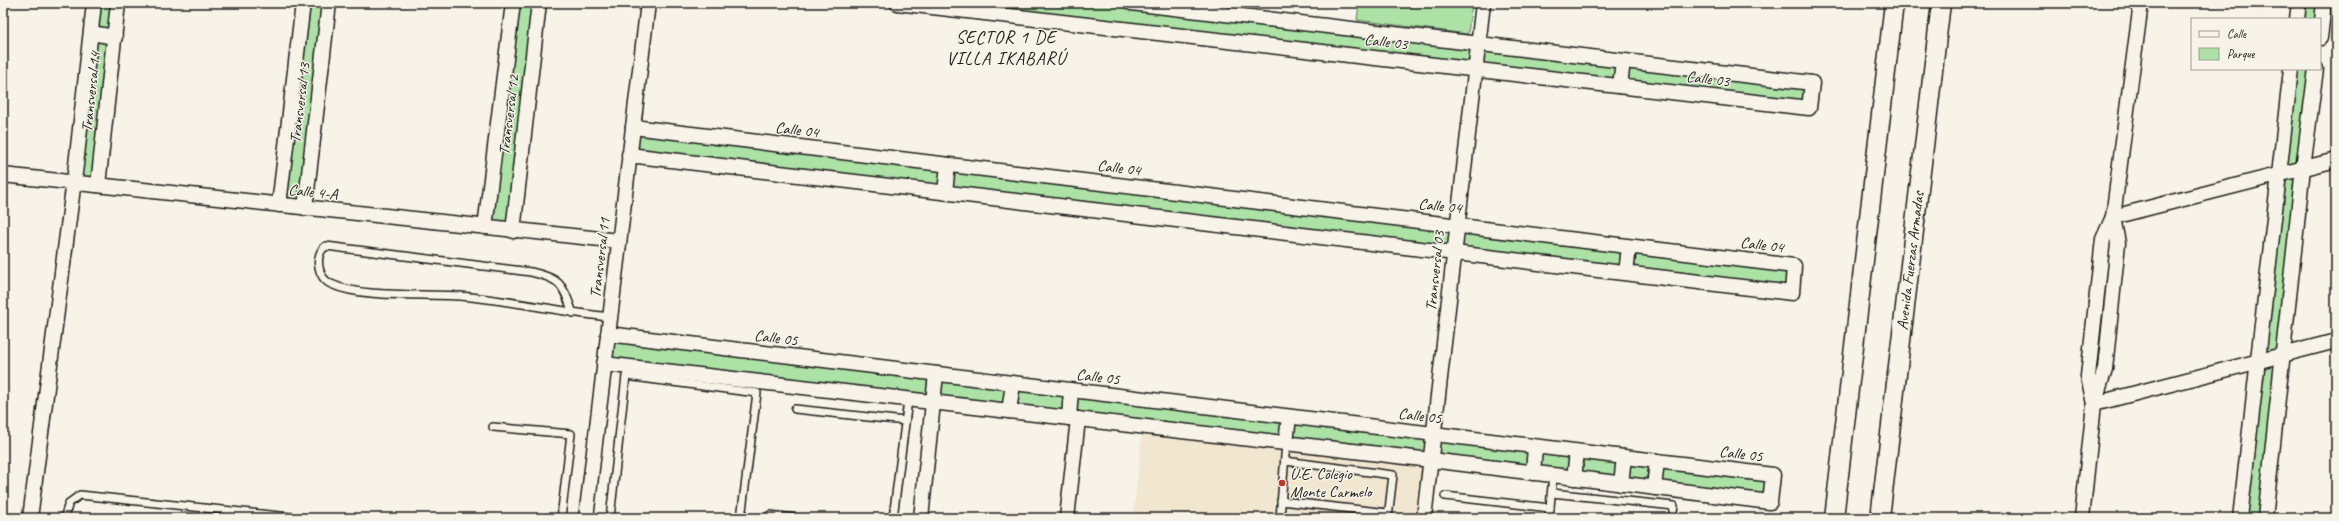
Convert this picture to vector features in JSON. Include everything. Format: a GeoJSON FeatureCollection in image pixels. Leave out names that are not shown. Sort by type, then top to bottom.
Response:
{"type":"FeatureCollection","features":[{"type":"Feature","properties":{"kind":"street","name":"Transversal 14"},"geometry":{"type":"LineString","coordinates":[[30,518],[73,182],[94,3]]}},
{"type":"Feature","properties":{"kind":"street","name":"Transversal 14"},"geometry":{"type":"LineString","coordinates":[[98,185],[118,3]]}},
{"type":"Feature","properties":{"kind":"street","name":"Transversal 13"},"geometry":{"type":"LineString","coordinates":[[279,205],[303,3]]}},
{"type":"Feature","properties":{"kind":"street","name":"Transversal 13"},"geometry":{"type":"LineString","coordinates":[[305,208],[329,3]]}},
{"type":"Feature","properties":{"kind":"street","name":"Transversal 12"},"geometry":{"type":"LineString","coordinates":[[485,228],[513,3]]}},
{"type":"Feature","properties":{"kind":"street","name":"Transversal 12"},"geometry":{"type":"LineString","coordinates":[[513,231],[539,3]]}},
{"type":"Feature","properties":{"kind":"street","name":"Transversal 11"},"geometry":{"type":"LineString","coordinates":[[586,518],[648,3]]}},
{"type":"Feature","properties":{"kind":"street","name":"Calle 03"},"geometry":{"type":"LineString","coordinates":[[897,3],[979,8],[1475,70],[1809,108],[1812,83],[1131,3]]}},
{"type":"Feature","properties":{"kind":"street","name":"Transversal 03"},"geometry":{"type":"LineString","coordinates":[[1424,518],[1483,3]]}},
{"type":"Feature","properties":{"kind":"street"},"geometry":{"type":"LineString","coordinates":[[1834,518],[1894,3]]}},
{"type":"Feature","properties":{"kind":"street","name":"Avenida Fuerzas Armadas"},"geometry":{"type":"LineString","coordinates":[[1880,518],[1941,3]]}},
{"type":"Feature","properties":{"kind":"street"},"geometry":{"type":"LineString","coordinates":[[2082,518],[2094,404],[2088,376],[2103,239],[2113,217],[2141,3]]}},
{"type":"Feature","properties":{"kind":"street"},"geometry":{"type":"LineString","coordinates":[[2297,18],[2299,3]]}},
{"type":"Feature","properties":{"kind":"street"},"geometry":{"type":"LineString","coordinates":[[2321,29],[2324,3]]}},
{"type":"Feature","properties":{"kind":"street"},"geometry":{"type":"LineString","coordinates":[[91,33],[115,37]]}},
{"type":"Feature","properties":{"kind":"street"},"geometry":{"type":"LineString","coordinates":[[1620,86],[1623,61]]}},
{"type":"Feature","properties":{"kind":"street"},"geometry":{"type":"LineString","coordinates":[[2240,518],[2256,362],[2291,70]]}},
{"type":"Feature","properties":{"kind":"street"},"geometry":{"type":"LineString","coordinates":[[2265,518],[2303,168],[2316,70]]}},
{"type":"Feature","properties":{"kind":"street","name":"Calle 04"},"geometry":{"type":"LineString","coordinates":[[629,155],[1792,293],[1794,266],[633,127]]}},
{"type":"Feature","properties":{"kind":"street"},"geometry":{"type":"LineString","coordinates":[[2113,217],[2336,160]]}},
{"type":"Feature","properties":{"kind":"street"},"geometry":{"type":"LineString","coordinates":[[945,192],[948,165]]}},
{"type":"Feature","properties":{"kind":"street","name":"Calle 4-A"},"geometry":{"type":"LineString","coordinates":[[3,175],[513,231],[619,241]]}},
{"type":"Feature","properties":{"kind":"street"},"geometry":{"type":"LineString","coordinates":[[1626,273],[1629,247]]}},
{"type":"Feature","properties":{"kind":"street","name":"Calle 05"},"geometry":{"type":"LineString","coordinates":[[604,364],[1431,460],[1770,502],[1773,475],[608,334]]}},
{"type":"Feature","properties":{"kind":"street"},"geometry":{"type":"LineString","coordinates":[[2094,404],[2336,341]]}},
{"type":"Feature","properties":{"kind":"street"},"geometry":{"type":"LineString","coordinates":[[921,518],[936,374]]}},
{"type":"Feature","properties":{"kind":"street"},"geometry":{"type":"LineString","coordinates":[[1009,411],[1012,384]]}},
{"type":"Feature","properties":{"kind":"street"},"geometry":{"type":"LineString","coordinates":[[1067,518],[1073,419],[1071,391]]}},
{"type":"Feature","properties":{"kind":"street"},"geometry":{"type":"LineString","coordinates":[[1286,443],[1289,417]]}},
{"type":"Feature","properties":{"kind":"street"},"geometry":{"type":"LineString","coordinates":[[1533,473],[1535,447]]}},
{"type":"Feature","properties":{"kind":"street"},"geometry":{"type":"LineString","coordinates":[[1574,478],[1577,452]]}},
{"type":"Feature","properties":{"kind":"street"},"geometry":{"type":"LineString","coordinates":[[1621,484],[1624,457]]}},
{"type":"Feature","properties":{"kind":"street"},"geometry":{"type":"LineString","coordinates":[[1654,488],[1657,461]]}},
{"type":"Feature","properties":{"kind":"lane"},"geometry":{"type":"LineString","coordinates":[[573,313],[566,292],[560,283],[550,277],[531,272],[326,246],[320,251],[318,256],[324,279],[330,284],[346,289],[384,294],[460,296],[573,313],[610,317]]}},
{"type":"Feature","properties":{"kind":"lane"},"geometry":{"type":"LineString","coordinates":[[610,518],[626,376],[757,393],[741,518]]}},
{"type":"Feature","properties":{"kind":"lane"},"geometry":{"type":"LineString","coordinates":[[893,518],[908,400]]}},
{"type":"Feature","properties":{"kind":"lane"},"geometry":{"type":"LineString","coordinates":[[795,409],[905,421]]}},
{"type":"Feature","properties":{"kind":"lane"},"geometry":{"type":"LineString","coordinates":[[493,426],[571,434],[561,518]]}},
{"type":"Feature","properties":{"kind":"lane"},"geometry":{"type":"LineString","coordinates":[[1280,518],[1286,443]]}},
{"type":"Feature","properties":{"kind":"lane"},"geometry":{"type":"LineString","coordinates":[[1281,501],[1388,515],[1393,475],[1285,461]]}},
{"type":"Feature","properties":{"kind":"lane"},"geometry":{"type":"LineString","coordinates":[[1549,518],[1553,475]]}},
{"type":"Feature","properties":{"kind":"lane"},"geometry":{"type":"LineString","coordinates":[[1552,493],[1674,506],[1672,518]]}},
{"type":"Feature","properties":{"kind":"lane"},"geometry":{"type":"LineString","coordinates":[[64,518],[69,503],[80,495],[300,518]]}},
{"type":"Feature","properties":{"kind":"lane"},"geometry":{"type":"LineString","coordinates":[[1445,496],[1550,508]]}},
{"type":"Feature","properties":{"kind":"lane"},"geometry":{"type":"LineString","coordinates":[[770,515],[795,518]]}},
{"type":"Feature","properties":{"kind":"shaded area","name":"U.E. Colegio Monte Carmelo"},"geometry":{"type":"Polygon","coordinates":[[[1143,427],[1431,460],[1424,518],[1133,518],[1143,427]]]}},
{"type":"Feature","properties":{"kind":"green space"},"geometry":{"type":"Polygon","coordinates":[[[94,3],[118,3],[98,186],[74,183],[94,3]]]}},
{"type":"Feature","properties":{"kind":"green space"},"geometry":{"type":"Polygon","coordinates":[[[303,3],[329,3],[305,208],[280,206],[303,3]]]}},
{"type":"Feature","properties":{"kind":"green space"},"geometry":{"type":"Polygon","coordinates":[[[513,3],[539,3],[513,231],[486,228],[513,3]]]}},
{"type":"Feature","properties":{"kind":"green space"},"geometry":{"type":"Polygon","coordinates":[[[897,3],[1131,3],[1812,83],[1809,108],[897,3]]]}},
{"type":"Feature","properties":{"kind":"green space"},"geometry":{"type":"Polygon","coordinates":[[[1359,3],[1472,3],[1468,34],[1357,20],[1359,3]]]}},
{"type":"Feature","properties":{"kind":"green space"},"geometry":{"type":"Polygon","coordinates":[[[2299,3],[2324,3],[2320,18],[2298,18],[2299,3]]]}},
{"type":"Feature","properties":{"kind":"green space"},"geometry":{"type":"Polygon","coordinates":[[[2292,70],[2316,70],[2265,518],[2240,518],[2292,70]]]}},
{"type":"Feature","properties":{"kind":"green space"},"geometry":{"type":"Polygon","coordinates":[[[633,127],[1794,266],[1792,293],[630,154],[633,127]]]}},
{"type":"Feature","properties":{"kind":"green space"},"geometry":{"type":"Polygon","coordinates":[[[608,334],[1773,475],[1770,502],[604,364],[608,334]]]}},
{"type":"Feature","properties":{"kind":"place","name":"U.E. Colegio Monte Carmelo"},"geometry":{"type":"Point","coordinates":[1282,483]}},
{"type":"Feature","properties":{"kind":"district","name":"SECTOR 1 DE VILLA IKABARÚ"},"geometry":{"type":"Point","coordinates":[1006,47]}}]}
